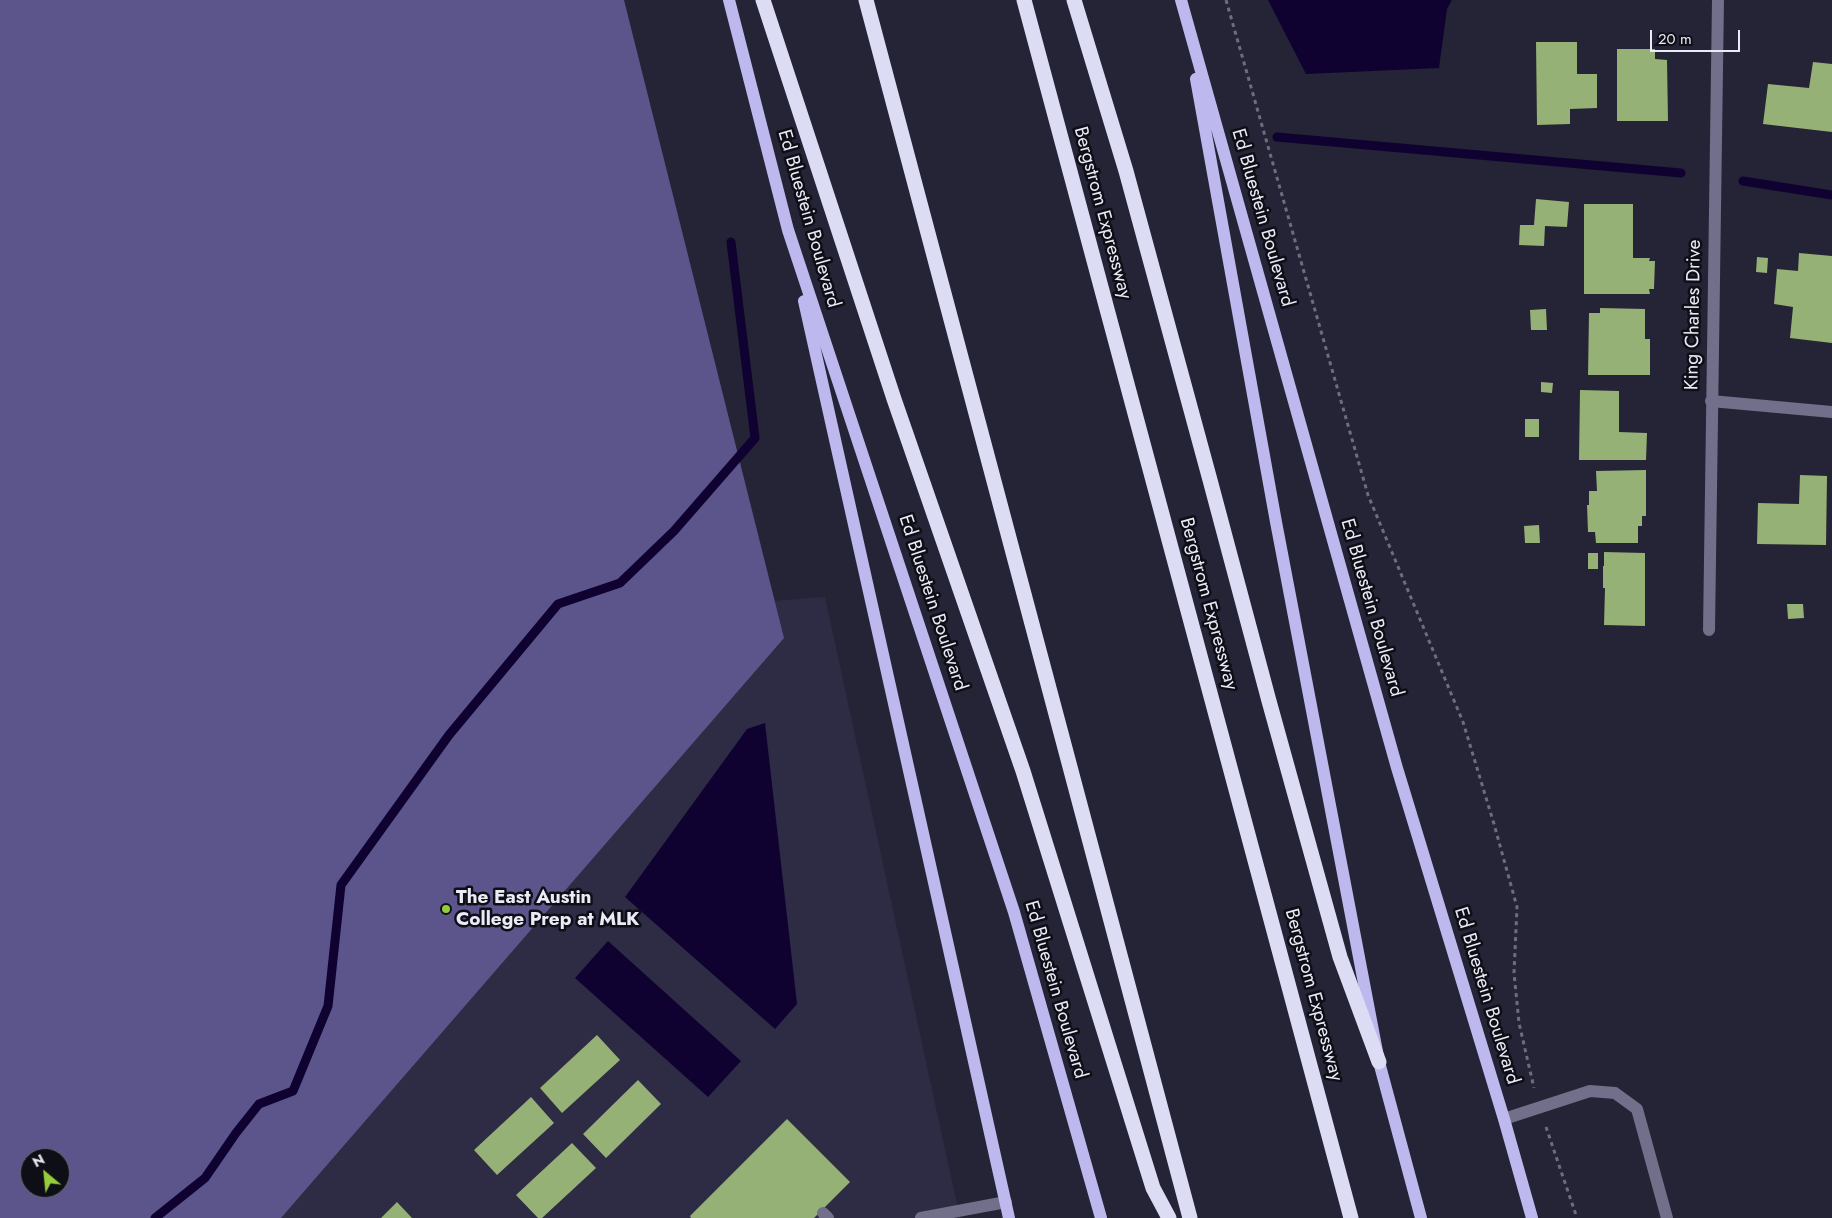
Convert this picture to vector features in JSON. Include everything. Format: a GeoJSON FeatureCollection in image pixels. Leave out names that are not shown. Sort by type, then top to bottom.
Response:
{"type":"FeatureCollection","features":[{"type":"Feature","properties":{"kind":"highway"},"geometry":{"type":"LineString","coordinates":[[763,0],[894,399],[1023,771],[1153,1188],[1169,1218]]}},
{"type":"Feature","properties":{"kind":"highway"},"geometry":{"type":"LineString","coordinates":[[866,0],[1190,1218]]}},
{"type":"Feature","properties":{"kind":"highway","name":"Bergstrom Expressway"},"geometry":{"type":"LineString","coordinates":[[1024,0],[1351,1218]]}},
{"type":"Feature","properties":{"kind":"highway"},"geometry":{"type":"LineString","coordinates":[[1074,0],[1126,171],[1340,957],[1379,1062]]}},
{"type":"Feature","properties":{"kind":"main road","name":"Ed Bluestein Boulevard"},"geometry":{"type":"LineString","coordinates":[[729,0],[788,230],[1014,912],[1101,1218]]}},
{"type":"Feature","properties":{"kind":"main road","name":"Ed Bluestein Boulevard"},"geometry":{"type":"LineString","coordinates":[[1182,3],[1276,522],[1379,1062],[1422,1218]]}},
{"type":"Feature","properties":{"kind":"main road","name":"Ed Bluestein Boulevard"},"geometry":{"type":"LineString","coordinates":[[1182,3],[1397,768],[1504,1119],[1532,1218]]}},
{"type":"Feature","properties":{"kind":"main road"},"geometry":{"type":"LineString","coordinates":[[788,230],[1009,1218]]}},
{"type":"Feature","properties":{"kind":"street","name":"King Charles Drive"},"geometry":{"type":"LineString","coordinates":[[1709,630],[1718,0]]}},
{"type":"Feature","properties":{"kind":"street"},"geometry":{"type":"LineString","coordinates":[[1711,401],[1832,412]]}},
{"type":"Feature","properties":{"kind":"street"},"geometry":{"type":"LineString","coordinates":[[1504,1119],[1590,1091],[1615,1093],[1637,1109],[1667,1218]]}},
{"type":"Feature","properties":{"kind":"street"},"geometry":{"type":"LineString","coordinates":[[922,1218],[1006,1202]]}},
{"type":"Feature","properties":{"kind":"path"},"geometry":{"type":"LineString","coordinates":[[1226,0],[1368,495],[1463,722],[1494,824],[1517,907],[1514,973],[1519,1023],[1539,1108],[1577,1218]]}},
{"type":"Feature","properties":{"kind":"shaded area"},"geometry":{"type":"Polygon","coordinates":[[[0,0],[624,0],[784,638],[281,1218],[0,1218],[0,0]]]}},
{"type":"Feature","properties":{"kind":"shaded area"},"geometry":{"type":"Polygon","coordinates":[[[1268,0],[1452,0],[1447,9],[1439,68],[1306,74],[1268,0]]]}},
{"type":"Feature","properties":{"kind":"shaded area","name":"The East Austin College Prep at MLK"},"geometry":{"type":"Polygon","coordinates":[[[825,597],[960,1218],[0,1218],[0,659],[825,597]]]}},
{"type":"Feature","properties":{"kind":"shaded area"},"geometry":{"type":"Polygon","coordinates":[[[765,723],[797,1004],[775,1029],[625,897],[747,729],[765,723]]]}},
{"type":"Feature","properties":{"kind":"shaded area"},"geometry":{"type":"Polygon","coordinates":[[[608,941],[741,1061],[708,1097],[575,978],[608,941]]]}},
{"type":"Feature","properties":{"kind":"building"},"geometry":{"type":"Polygon","coordinates":[[[1536,42],[1577,42],[1577,74],[1597,74],[1597,108],[1570,109],[1570,124],[1537,125],[1536,42]]]}},
{"type":"Feature","properties":{"kind":"building"},"geometry":{"type":"Polygon","coordinates":[[[1617,49],[1655,49],[1655,59],[1667,60],[1668,121],[1617,121],[1617,49]]]}},
{"type":"Feature","properties":{"kind":"building"},"geometry":{"type":"Polygon","coordinates":[[[1813,62],[1832,64],[1832,132],[1763,124],[1768,84],[1809,88],[1813,62]]]}},
{"type":"Feature","properties":{"kind":"building"},"geometry":{"type":"Polygon","coordinates":[[[1536,199],[1569,202],[1567,227],[1545,226],[1544,246],[1519,245],[1520,225],[1534,225],[1536,199]]]}},
{"type":"Feature","properties":{"kind":"building"},"geometry":{"type":"Polygon","coordinates":[[[1584,204],[1633,204],[1633,258],[1650,258],[1649,261],[1655,261],[1654,289],[1649,289],[1650,294],[1584,294],[1584,204]]]}},
{"type":"Feature","properties":{"kind":"building"},"geometry":{"type":"Polygon","coordinates":[[[1799,253],[1832,256],[1832,343],[1790,338],[1793,307],[1774,304],[1777,269],[1798,271],[1799,253]]]}},
{"type":"Feature","properties":{"kind":"building"},"geometry":{"type":"Polygon","coordinates":[[[1757,257],[1768,258],[1767,273],[1756,272],[1757,257]]]}},
{"type":"Feature","properties":{"kind":"building"},"geometry":{"type":"Polygon","coordinates":[[[1600,308],[1645,309],[1645,339],[1650,339],[1650,375],[1588,375],[1589,313],[1600,313],[1600,308]]]}},
{"type":"Feature","properties":{"kind":"building"},"geometry":{"type":"Polygon","coordinates":[[[1546,309],[1547,330],[1531,330],[1530,310],[1546,309]]]}},
{"type":"Feature","properties":{"kind":"building"},"geometry":{"type":"Polygon","coordinates":[[[1541,382],[1553,383],[1552,393],[1541,392],[1541,382]]]}},
{"type":"Feature","properties":{"kind":"building"},"geometry":{"type":"Polygon","coordinates":[[[1580,390],[1619,391],[1619,432],[1647,433],[1646,460],[1579,460],[1580,390]]]}},
{"type":"Feature","properties":{"kind":"building"},"geometry":{"type":"Polygon","coordinates":[[[1525,419],[1539,419],[1539,437],[1525,437],[1525,419]]]}},
{"type":"Feature","properties":{"kind":"building"},"geometry":{"type":"Polygon","coordinates":[[[1646,470],[1646,516],[1642,516],[1642,526],[1638,526],[1638,543],[1596,543],[1595,532],[1588,532],[1587,505],[1589,505],[1589,491],[1597,491],[1596,471],[1646,470]]]}},
{"type":"Feature","properties":{"kind":"building"},"geometry":{"type":"Polygon","coordinates":[[[1800,475],[1827,476],[1826,545],[1757,544],[1758,503],[1799,504],[1800,475]]]}},
{"type":"Feature","properties":{"kind":"building"},"geometry":{"type":"Polygon","coordinates":[[[1539,525],[1540,543],[1525,543],[1524,526],[1539,525]]]}},
{"type":"Feature","properties":{"kind":"building"},"geometry":{"type":"Polygon","coordinates":[[[1604,552],[1645,553],[1645,626],[1604,625],[1604,552]]]}},
{"type":"Feature","properties":{"kind":"building"},"geometry":{"type":"Polygon","coordinates":[[[1588,553],[1598,553],[1598,569],[1588,569],[1588,553]]]}},
{"type":"Feature","properties":{"kind":"building"},"geometry":{"type":"Polygon","coordinates":[[[1787,604],[1803,604],[1804,618],[1788,619],[1787,604]]]}},
{"type":"Feature","properties":{"kind":"building"},"geometry":{"type":"Polygon","coordinates":[[[597,1035],[620,1060],[562,1113],[540,1088],[597,1035]]]}},
{"type":"Feature","properties":{"kind":"building"},"geometry":{"type":"Polygon","coordinates":[[[638,1080],[661,1104],[606,1158],[583,1134],[638,1080]]]}},
{"type":"Feature","properties":{"kind":"building"},"geometry":{"type":"Polygon","coordinates":[[[531,1097],[554,1123],[497,1175],[474,1150],[531,1097]]]}},
{"type":"Feature","properties":{"kind":"building"},"geometry":{"type":"Polygon","coordinates":[[[787,1119],[850,1182],[814,1218],[691,1218],[690,1216],[787,1119]]]}},
{"type":"Feature","properties":{"kind":"building"},"geometry":{"type":"Polygon","coordinates":[[[572,1143],[596,1168],[542,1218],[538,1218],[516,1195],[572,1143]]]}},
{"type":"Feature","properties":{"kind":"building"},"geometry":{"type":"Polygon","coordinates":[[[397,1202],[412,1218],[381,1218],[397,1202]]]}},
{"type":"Feature","properties":{"kind":"waterway"},"geometry":{"type":"LineString","coordinates":[[1277,137],[1681,173]]}},
{"type":"Feature","properties":{"kind":"waterway"},"geometry":{"type":"LineString","coordinates":[[1743,181],[1832,195]]}},
{"type":"Feature","properties":{"kind":"waterway"},"geometry":{"type":"LineString","coordinates":[[155,1218],[205,1178],[259,1104],[293,1091],[328,1006],[341,885],[449,735],[558,604],[620,583],[674,531],[755,438],[731,242]]}},
{"type":"Feature","properties":{"kind":"place","name":"The East Austin College Prep at MLK"},"geometry":{"type":"Point","coordinates":[446,909]}}]}
